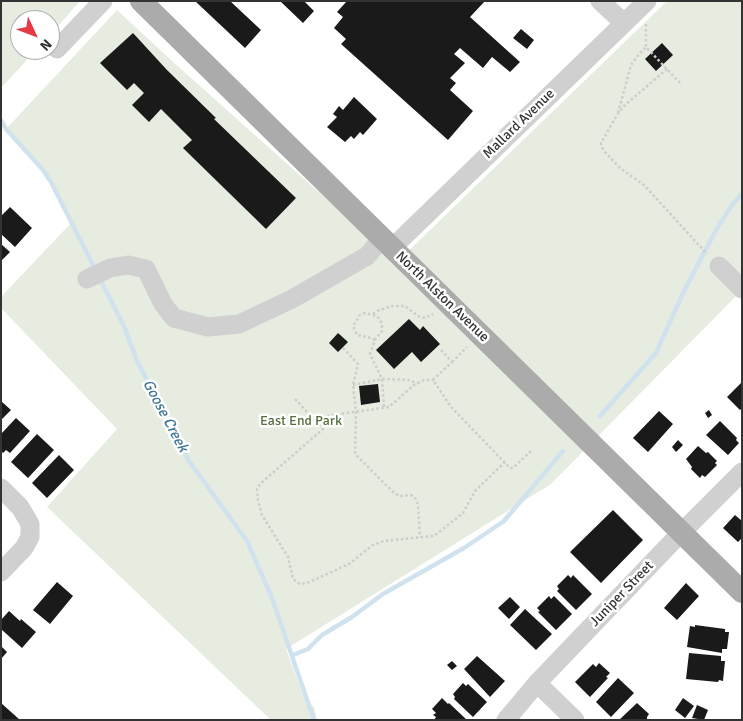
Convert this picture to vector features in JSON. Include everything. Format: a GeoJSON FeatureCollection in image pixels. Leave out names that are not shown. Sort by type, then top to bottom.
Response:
{"type":"FeatureCollection","features":[{"type":"Feature","properties":{"kind":"main road","name":"North Alston Avenue"},"geometry":{"type":"LineString","coordinates":[[142,1],[742,592]]}},
{"type":"Feature","properties":{"kind":"street"},"geometry":{"type":"LineString","coordinates":[[60,45],[103,1]]}},
{"type":"Feature","properties":{"kind":"street"},"geometry":{"type":"LineString","coordinates":[[600,1],[624,23]]}},
{"type":"Feature","properties":{"kind":"street","name":"Mallard Avenue"},"geometry":{"type":"LineString","coordinates":[[87,279],[110,268],[128,265],[146,269],[163,304],[174,318],[208,328],[239,324],[292,299],[387,243],[624,23],[647,10]]}},
{"type":"Feature","properties":{"kind":"street"},"geometry":{"type":"LineString","coordinates":[[719,266],[742,289]]}},
{"type":"Feature","properties":{"kind":"street","name":"Juniper Street"},"geometry":{"type":"LineString","coordinates":[[506,720],[537,683],[681,532],[742,472]]}},
{"type":"Feature","properties":{"kind":"street"},"geometry":{"type":"LineString","coordinates":[[1,488],[20,507],[30,524],[30,537],[24,548],[1,572]]}},
{"type":"Feature","properties":{"kind":"street"},"geometry":{"type":"LineString","coordinates":[[537,683],[575,720]]}},
{"type":"Feature","properties":{"kind":"path"},"geometry":{"type":"LineString","coordinates":[[617,115],[631,65],[646,47],[647,10]]}},
{"type":"Feature","properties":{"kind":"path"},"geometry":{"type":"LineString","coordinates":[[646,47],[680,83]]}},
{"type":"Feature","properties":{"kind":"path"},"geometry":{"type":"LineString","coordinates":[[667,69],[617,115],[601,143],[604,150],[620,168],[644,185],[696,244]]}},
{"type":"Feature","properties":{"kind":"path"},"geometry":{"type":"LineString","coordinates":[[373,315],[384,308],[405,306],[418,316],[425,318],[440,310],[446,301]]}},
{"type":"Feature","properties":{"kind":"path"},"geometry":{"type":"LineString","coordinates":[[374,340],[357,335],[353,326],[360,314],[365,313],[380,318],[382,324],[382,331],[374,340],[370,354],[382,379],[384,408]]}},
{"type":"Feature","properties":{"kind":"path"},"geometry":{"type":"LineString","coordinates":[[312,418],[384,408],[394,404],[417,384],[424,380],[433,380],[472,343]]}},
{"type":"Feature","properties":{"kind":"path"},"geometry":{"type":"LineString","coordinates":[[343,348],[358,364],[353,385],[356,412],[355,454],[394,493],[400,496],[412,495],[416,499],[420,538]]}},
{"type":"Feature","properties":{"kind":"path"},"geometry":{"type":"LineString","coordinates":[[441,350],[452,362]]}},
{"type":"Feature","properties":{"kind":"path"},"geometry":{"type":"LineString","coordinates":[[353,385],[382,379],[410,380],[417,384]]}},
{"type":"Feature","properties":{"kind":"path"},"geometry":{"type":"LineString","coordinates":[[433,380],[451,407],[513,468],[531,450]]}},
{"type":"Feature","properties":{"kind":"path"},"geometry":{"type":"LineString","coordinates":[[295,399],[322,429],[260,484],[257,489],[262,515],[288,557],[293,579],[300,584],[307,583],[349,564],[373,545],[434,536],[457,518],[468,505],[475,490],[505,462]]}},
{"type":"Feature","properties":{"kind":"green space"},"geometry":{"type":"Polygon","coordinates":[[[1,1],[80,1],[60,24],[60,10],[10,10],[10,60],[27,60],[1,88],[1,1]]]}},
{"type":"Feature","properties":{"kind":"green space","name":"East End Park"},"geometry":{"type":"Polygon","coordinates":[[[667,1],[742,1],[742,290],[551,484],[286,649],[304,698],[314,707],[317,720],[271,720],[47,507],[117,429],[1,308],[1,297],[72,222],[44,170],[6,129],[117,10],[397,262],[667,1]]]}},
{"type":"Feature","properties":{"kind":"building"},"geometry":{"type":"Polygon","coordinates":[[[195,1],[230,1],[261,30],[245,48],[195,1]]]}},
{"type":"Feature","properties":{"kind":"building"},"geometry":{"type":"Polygon","coordinates":[[[280,1],[304,1],[314,11],[303,23],[280,1]]]}},
{"type":"Feature","properties":{"kind":"building"},"geometry":{"type":"Polygon","coordinates":[[[347,1],[485,1],[470,17],[520,62],[510,72],[492,57],[483,68],[460,48],[454,54],[465,63],[450,78],[456,83],[450,90],[473,111],[448,140],[341,44],[346,39],[334,28],[343,17],[337,12],[347,1]]]}},
{"type":"Feature","properties":{"kind":"building"},"geometry":{"type":"Polygon","coordinates":[[[521,29],[534,40],[527,49],[513,38],[521,29]]]}},
{"type":"Feature","properties":{"kind":"building"},"geometry":{"type":"Polygon","coordinates":[[[133,33],[167,70],[216,118],[214,119],[296,198],[266,229],[183,148],[192,140],[161,109],[149,122],[132,105],[144,93],[134,83],[127,90],[100,63],[133,33]]]}},
{"type":"Feature","properties":{"kind":"building"},"geometry":{"type":"Polygon","coordinates":[[[662,43],[673,55],[656,71],[645,59],[662,43]]]}},
{"type":"Feature","properties":{"kind":"building"},"geometry":{"type":"Polygon","coordinates":[[[354,97],[377,119],[363,135],[360,132],[354,139],[351,136],[345,142],[327,127],[337,117],[333,114],[339,106],[343,110],[354,97]]]}},
{"type":"Feature","properties":{"kind":"building"},"geometry":{"type":"Polygon","coordinates":[[[10,207],[32,228],[15,247],[1,234],[1,216],[10,207]]]}},
{"type":"Feature","properties":{"kind":"building"},"geometry":{"type":"Polygon","coordinates":[[[1,244],[10,252],[1,261],[1,244]]]}},
{"type":"Feature","properties":{"kind":"building"},"geometry":{"type":"Polygon","coordinates":[[[409,319],[420,330],[423,326],[440,344],[421,362],[412,352],[394,369],[376,350],[409,319]]]}},
{"type":"Feature","properties":{"kind":"building"},"geometry":{"type":"Polygon","coordinates":[[[338,333],[348,342],[338,352],[329,343],[338,333]]]}},
{"type":"Feature","properties":{"kind":"building"},"geometry":{"type":"Polygon","coordinates":[[[742,382],[742,408],[740,410],[727,397],[742,382]]]}},
{"type":"Feature","properties":{"kind":"building"},"geometry":{"type":"Polygon","coordinates":[[[378,384],[380,402],[361,405],[359,386],[378,384]]]}},
{"type":"Feature","properties":{"kind":"building"},"geometry":{"type":"Polygon","coordinates":[[[1,401],[11,410],[1,420],[1,401]]]}},
{"type":"Feature","properties":{"kind":"building"},"geometry":{"type":"Polygon","coordinates":[[[709,410],[712,415],[708,418],[705,413],[709,410]]]}},
{"type":"Feature","properties":{"kind":"building"},"geometry":{"type":"Polygon","coordinates":[[[659,411],[673,424],[648,452],[633,438],[659,411]]]}},
{"type":"Feature","properties":{"kind":"building"},"geometry":{"type":"Polygon","coordinates":[[[16,418],[30,431],[10,453],[6,450],[3,453],[1,451],[1,434],[16,418]]]}},
{"type":"Feature","properties":{"kind":"building"},"geometry":{"type":"Polygon","coordinates":[[[720,421],[737,438],[736,440],[739,443],[728,455],[706,435],[720,421]]]}},
{"type":"Feature","properties":{"kind":"building"},"geometry":{"type":"Polygon","coordinates":[[[37,434],[54,450],[28,478],[11,462],[37,434]]]}},
{"type":"Feature","properties":{"kind":"building"},"geometry":{"type":"Polygon","coordinates":[[[678,440],[683,445],[676,452],[672,447],[678,440]]]}},
{"type":"Feature","properties":{"kind":"building"},"geometry":{"type":"Polygon","coordinates":[[[698,446],[717,461],[715,463],[717,465],[705,477],[702,475],[700,478],[691,469],[692,467],[686,459],[698,446]]]}},
{"type":"Feature","properties":{"kind":"building"},"geometry":{"type":"Polygon","coordinates":[[[59,455],[74,470],[47,498],[32,483],[59,455]]]}},
{"type":"Feature","properties":{"kind":"building"},"geometry":{"type":"Polygon","coordinates":[[[613,510],[643,540],[601,583],[570,552],[613,510]]]}},
{"type":"Feature","properties":{"kind":"building"},"geometry":{"type":"Polygon","coordinates":[[[735,515],[742,521],[742,538],[738,542],[723,528],[735,515]]]}},
{"type":"Feature","properties":{"kind":"building"},"geometry":{"type":"Polygon","coordinates":[[[568,575],[571,578],[573,575],[592,594],[576,610],[557,591],[559,589],[557,586],[568,575]]]}},
{"type":"Feature","properties":{"kind":"building"},"geometry":{"type":"Polygon","coordinates":[[[57,582],[73,596],[50,624],[33,610],[57,582]]]}},
{"type":"Feature","properties":{"kind":"building"},"geometry":{"type":"Polygon","coordinates":[[[686,583],[699,596],[677,620],[664,608],[686,583]]]}},
{"type":"Feature","properties":{"kind":"building"},"geometry":{"type":"Polygon","coordinates":[[[549,596],[551,599],[554,596],[572,614],[556,630],[538,612],[540,611],[537,608],[549,596]]]}},
{"type":"Feature","properties":{"kind":"building"},"geometry":{"type":"Polygon","coordinates":[[[510,597],[520,607],[509,619],[498,608],[510,597]]]}},
{"type":"Feature","properties":{"kind":"building"},"geometry":{"type":"Polygon","coordinates":[[[525,609],[552,634],[536,650],[510,625],[525,609]]]}},
{"type":"Feature","properties":{"kind":"building"},"geometry":{"type":"Polygon","coordinates":[[[9,611],[36,632],[22,648],[1,629],[1,620],[9,611]]]}},
{"type":"Feature","properties":{"kind":"building"},"geometry":{"type":"Polygon","coordinates":[[[695,625],[725,629],[725,632],[729,632],[727,649],[722,649],[722,653],[687,647],[690,626],[695,627],[695,625]]]}},
{"type":"Feature","properties":{"kind":"building"},"geometry":{"type":"Polygon","coordinates":[[[1,646],[7,652],[1,659],[1,646]]]}},
{"type":"Feature","properties":{"kind":"building"},"geometry":{"type":"Polygon","coordinates":[[[689,653],[721,656],[721,661],[725,661],[723,681],[686,679],[689,653]]]}},
{"type":"Feature","properties":{"kind":"building"},"geometry":{"type":"Polygon","coordinates":[[[477,656],[505,681],[490,697],[464,669],[477,656]]]}},
{"type":"Feature","properties":{"kind":"building"},"geometry":{"type":"Polygon","coordinates":[[[452,661],[457,666],[452,670],[447,665],[452,661]]]}},
{"type":"Feature","properties":{"kind":"building"},"geometry":{"type":"Polygon","coordinates":[[[599,663],[610,673],[606,677],[608,678],[590,697],[575,682],[593,664],[596,667],[599,663]]]}},
{"type":"Feature","properties":{"kind":"building"},"geometry":{"type":"Polygon","coordinates":[[[618,678],[634,693],[611,717],[596,702],[618,678]]]}},
{"type":"Feature","properties":{"kind":"building"},"geometry":{"type":"Polygon","coordinates":[[[463,683],[466,686],[468,684],[487,702],[473,717],[454,699],[453,694],[463,683]]]}},
{"type":"Feature","properties":{"kind":"building"},"geometry":{"type":"Polygon","coordinates":[[[442,698],[467,720],[434,720],[436,717],[433,715],[436,713],[432,709],[442,698]]]}},
{"type":"Feature","properties":{"kind":"building"},"geometry":{"type":"Polygon","coordinates":[[[683,698],[694,706],[685,718],[675,710],[683,698]]]}},
{"type":"Feature","properties":{"kind":"building"},"geometry":{"type":"Polygon","coordinates":[[[1,703],[20,720],[1,720],[1,703]]]}},
{"type":"Feature","properties":{"kind":"building"},"geometry":{"type":"Polygon","coordinates":[[[637,703],[649,714],[647,720],[619,720],[637,703]]]}},
{"type":"Feature","properties":{"kind":"building"},"geometry":{"type":"Polygon","coordinates":[[[697,705],[708,710],[704,720],[692,718],[697,705]]]}},
{"type":"Feature","properties":{"kind":"waterway","name":"Goose Creek"},"geometry":{"type":"LineString","coordinates":[[1,120],[6,129],[43,170],[51,182],[95,269]]}},
{"type":"Feature","properties":{"kind":"waterway"},"geometry":{"type":"LineString","coordinates":[[600,416],[656,353],[684,291],[716,230],[732,205],[742,194]]}},
{"type":"Feature","properties":{"kind":"waterway","name":"Goose Creek"},"geometry":{"type":"LineString","coordinates":[[100,279],[124,326],[137,361],[189,461],[247,541],[272,598],[314,720]]}},
{"type":"Feature","properties":{"kind":"waterway"},"geometry":{"type":"LineString","coordinates":[[293,655],[308,649],[322,635],[352,617],[383,594],[464,548],[504,521],[563,451]]}}]}
